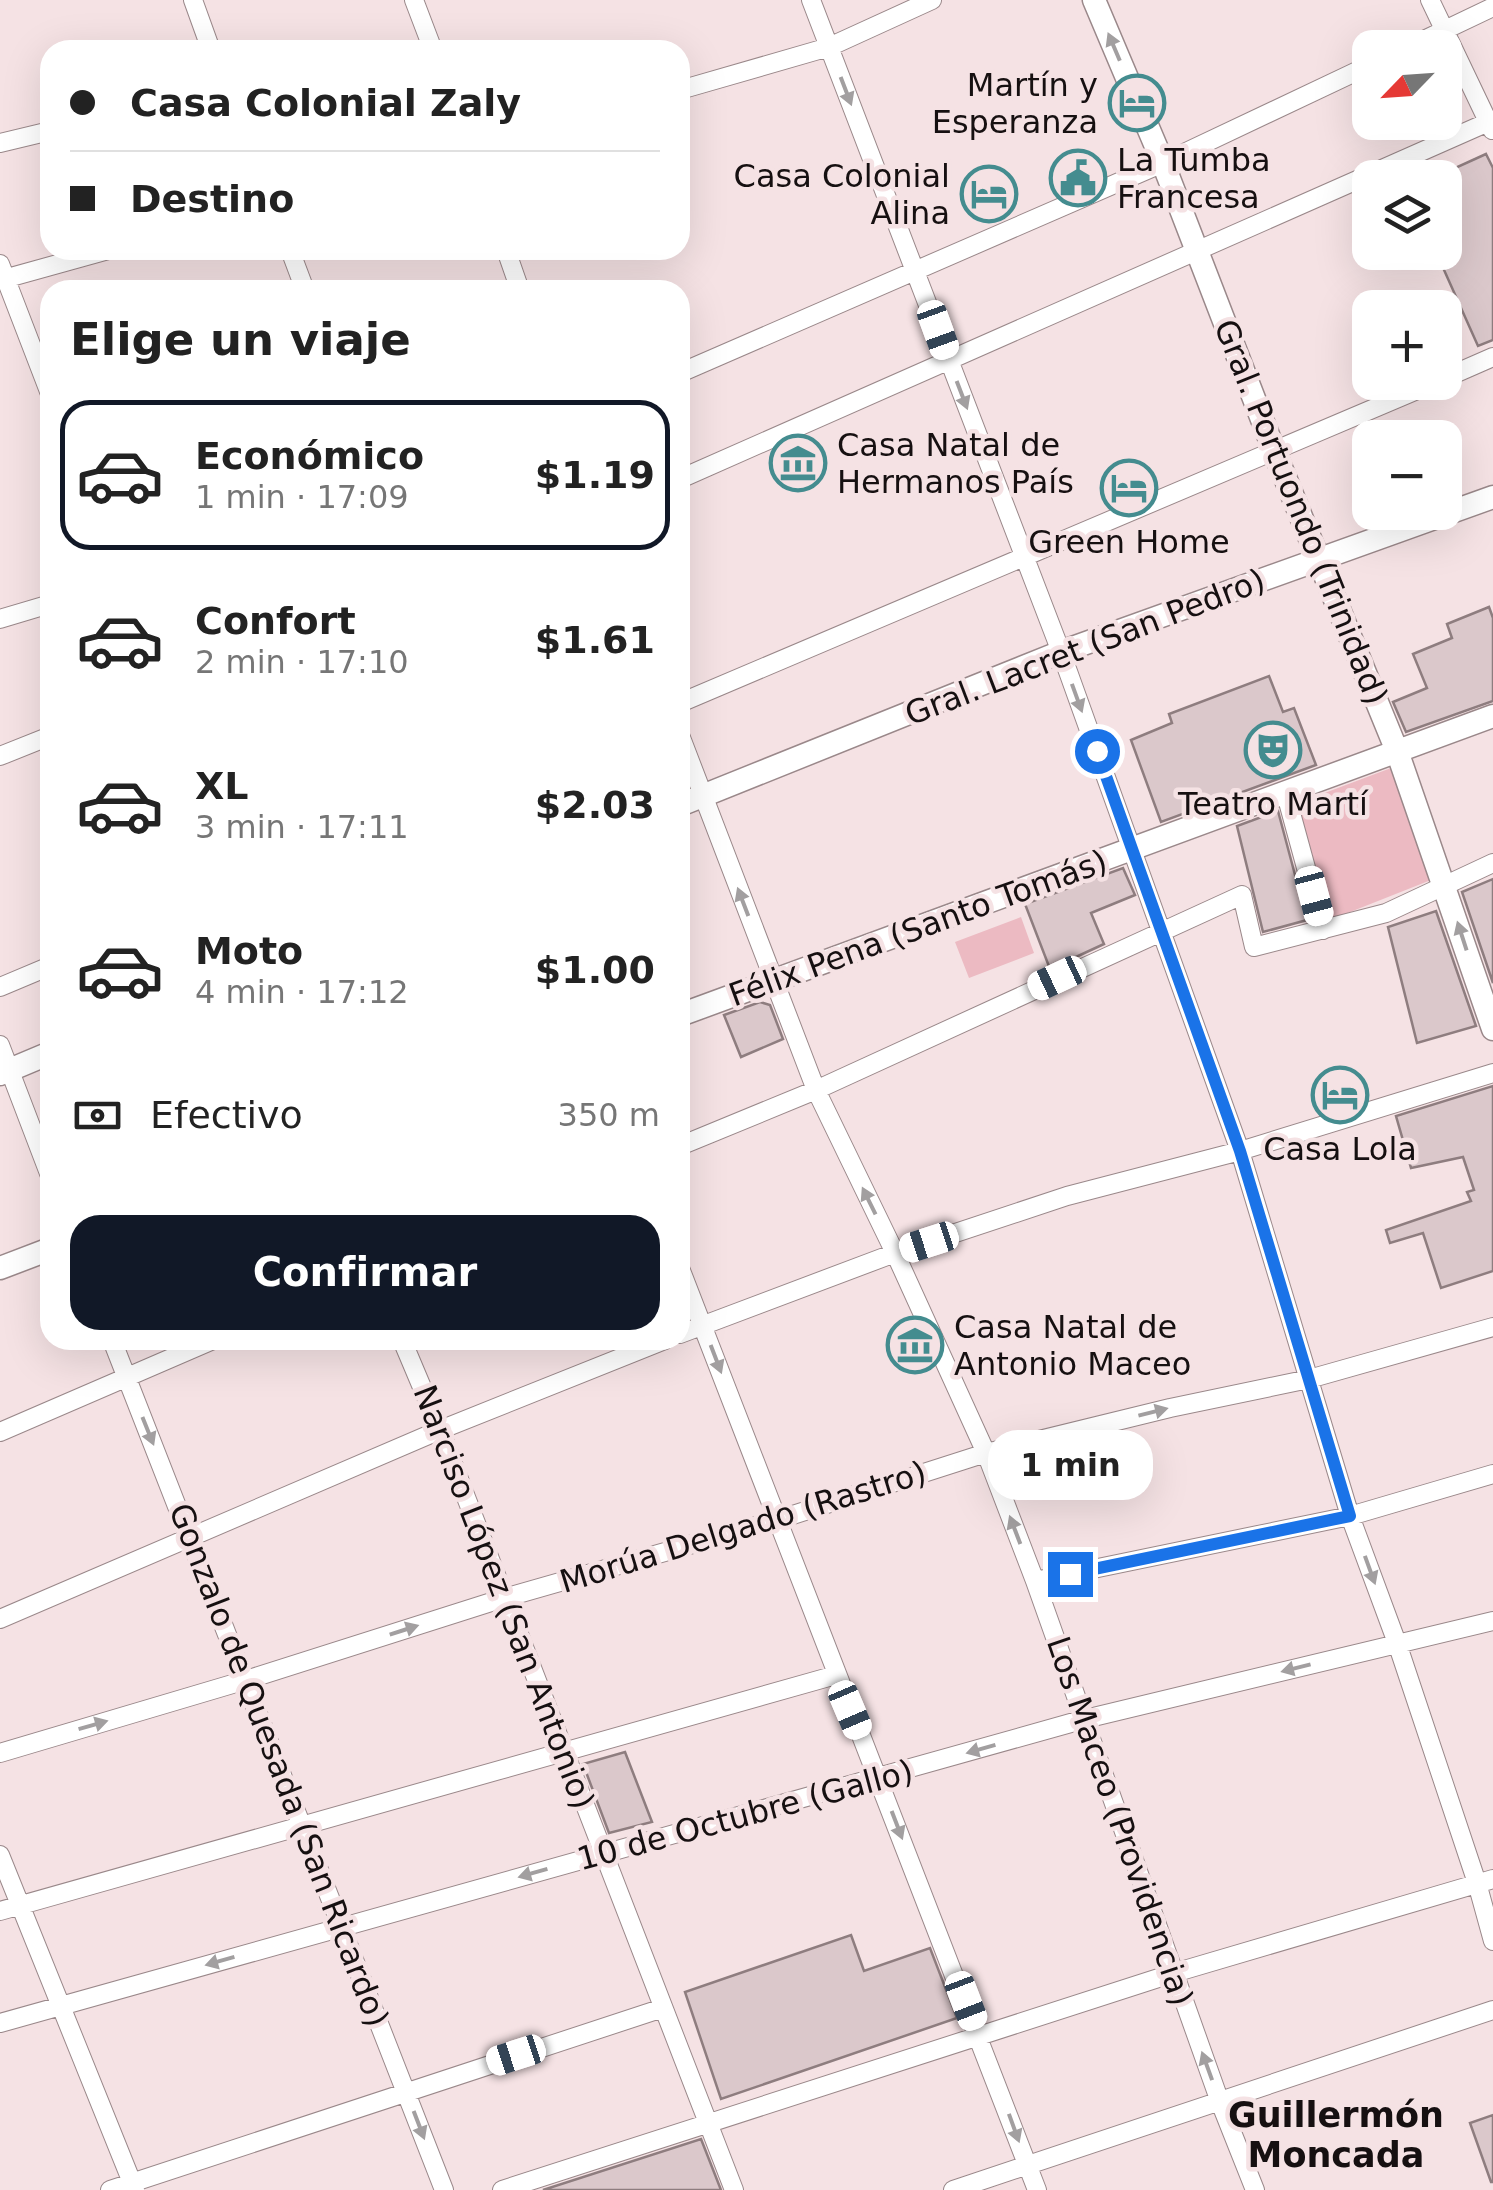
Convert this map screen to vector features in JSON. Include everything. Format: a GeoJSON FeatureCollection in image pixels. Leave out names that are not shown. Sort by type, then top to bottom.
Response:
{"type":"FeatureCollection","features":[{"type":"Feature","properties":{"kind":"street"},"geometry":{"type":"LineString","coordinates":[[192,0],[208,40]]}},
{"type":"Feature","properties":{"kind":"street"},"geometry":{"type":"LineString","coordinates":[[414,0],[428,40]]}},
{"type":"Feature","properties":{"kind":"street"},"geometry":{"type":"LineString","coordinates":[[811,0],[1060,652],[1240,1151],[1350,1516],[1485,1881],[1493,1940]]}},
{"type":"Feature","properties":{"kind":"street"},"geometry":{"type":"LineString","coordinates":[[690,87],[829,47],[932,0]]}},
{"type":"Feature","properties":{"kind":"street","name":"Gral. Portuondo (Trinidad)"},"geometry":{"type":"LineString","coordinates":[[1094,0],[1163,163],[1275,453],[1397,751],[1492,1025]]}},
{"type":"Feature","properties":{"kind":"street"},"geometry":{"type":"LineString","coordinates":[[1430,0],[1446,30],[1493,7]]}},
{"type":"Feature","properties":{"kind":"street"},"geometry":{"type":"LineString","coordinates":[[690,475],[1491,125],[1462,64]]}},
{"type":"Feature","properties":{"kind":"street"},"geometry":{"type":"LineString","coordinates":[[690,369],[1163,163],[1352,74]]}},
{"type":"Feature","properties":{"kind":"street"},"geometry":{"type":"LineString","coordinates":[[0,142],[40,133]]}},
{"type":"Feature","properties":{"kind":"street"},"geometry":{"type":"LineString","coordinates":[[40,369],[2,274],[64,260]]}},
{"type":"Feature","properties":{"kind":"street"},"geometry":{"type":"LineString","coordinates":[[1462,371],[1493,357]]}},
{"type":"Feature","properties":{"kind":"street"},"geometry":{"type":"LineString","coordinates":[[690,699],[1395,400]]}},
{"type":"Feature","properties":{"kind":"street","name":"Gral. Lacret (San Pedro)"},"geometry":{"type":"LineString","coordinates":[[690,801],[1060,652],[1493,497]]}},
{"type":"Feature","properties":{"kind":"street"},"geometry":{"type":"LineString","coordinates":[[0,619],[40,607]]}},
{"type":"Feature","properties":{"kind":"street","name":"Félix Pena (Santo Tomás)"},"geometry":{"type":"LineString","coordinates":[[690,1011],[1493,716]]}},
{"type":"Feature","properties":{"kind":"street"},"geometry":{"type":"LineString","coordinates":[[0,756],[40,740]]}},
{"type":"Feature","properties":{"kind":"street","name":"Los Maceo (Providencia)"},"geometry":{"type":"LineString","coordinates":[[690,762],[816,1090],[986,1453],[1255,2190]]}},
{"type":"Feature","properties":{"kind":"street"},"geometry":{"type":"LineString","coordinates":[[1285,791],[1323,930]]}},
{"type":"Feature","properties":{"kind":"street"},"geometry":{"type":"LineString","coordinates":[[690,1142],[816,1090],[1242,894],[1254,947],[1386,913],[1493,863]]}},
{"type":"Feature","properties":{"kind":"street"},"geometry":{"type":"LineString","coordinates":[[0,987],[40,970]]}},
{"type":"Feature","properties":{"kind":"street"},"geometry":{"type":"LineString","coordinates":[[0,1044],[5,1072],[40,1153]]}},
{"type":"Feature","properties":{"kind":"street"},"geometry":{"type":"LineString","coordinates":[[5,1072],[40,1057]]}},
{"type":"Feature","properties":{"kind":"street"},"geometry":{"type":"LineString","coordinates":[[690,1330],[895,1253],[1067,1196],[1240,1151],[1493,1073]]}},
{"type":"Feature","properties":{"kind":"street"},"geometry":{"type":"LineString","coordinates":[[0,1268],[40,1253]]}},
{"type":"Feature","properties":{"kind":"street"},"geometry":{"type":"LineString","coordinates":[[690,1292],[1036,2190]]}},
{"type":"Feature","properties":{"kind":"street","name":"Morúa Delgado (Rastro)"},"geometry":{"type":"LineString","coordinates":[[0,1752],[246,1680],[504,1598],[777,1520],[986,1453],[1309,1379],[1493,1327]]}},
{"type":"Feature","properties":{"kind":"street","name":"Gonzalo de Quesada (San Ricardo)"},"geometry":{"type":"LineString","coordinates":[[116,1350],[444,2190]]}},
{"type":"Feature","properties":{"kind":"street"},"geometry":{"type":"LineString","coordinates":[[0,1432],[189,1350]]}},
{"type":"Feature","properties":{"kind":"street","name":"Narciso López (San Antonio)"},"geometry":{"type":"LineString","coordinates":[[406,1350],[734,2190]]}},
{"type":"Feature","properties":{"kind":"street"},"geometry":{"type":"LineString","coordinates":[[0,1619],[440,1430],[639,1350]]}},
{"type":"Feature","properties":{"kind":"street"},"geometry":{"type":"LineString","coordinates":[[1035,1581],[1350,1516],[1493,1474]]}},
{"type":"Feature","properties":{"kind":"street","name":"10 de Octubre (Gallo)"},"geometry":{"type":"LineString","coordinates":[[0,2023],[1085,1719],[1493,1621]]}},
{"type":"Feature","properties":{"kind":"street"},"geometry":{"type":"LineString","coordinates":[[0,1911],[836,1675]]}},
{"type":"Feature","properties":{"kind":"street"},"geometry":{"type":"LineString","coordinates":[[0,1855],[134,2186]]}},
{"type":"Feature","properties":{"kind":"street"},"geometry":{"type":"LineString","coordinates":[[502,2190],[1174,1973],[1485,1881]]}},
{"type":"Feature","properties":{"kind":"street"},"geometry":{"type":"LineString","coordinates":[[110,2190],[134,2186],[406,2090],[663,2008]]}},
{"type":"Feature","properties":{"kind":"street"},"geometry":{"type":"LineString","coordinates":[[953,2190],[1493,2010]]}},
{"type":"Feature","properties":{"kind":"shaded area"},"geometry":{"type":"Polygon","coordinates":[[[1391,768],[1431,880],[1330,920],[1298,803],[1391,768]]]}},
{"type":"Feature","properties":{"kind":"shaded area"},"geometry":{"type":"Polygon","coordinates":[[[1021,917],[1034,953],[969,978],[955,942],[1021,917]]]}},
{"type":"Feature","properties":{"kind":"building"},"geometry":{"type":"Polygon","coordinates":[[[1486,154],[1493,168],[1493,340],[1478,346],[1462,310],[1462,290],[1453,290],[1444,270],[1462,270],[1462,165],[1486,154]]]}},
{"type":"Feature","properties":{"kind":"building"},"geometry":{"type":"Polygon","coordinates":[[[1489,607],[1493,618],[1493,701],[1406,732],[1393,702],[1427,688],[1413,654],[1452,638],[1447,624],[1489,607]]]}},
{"type":"Feature","properties":{"kind":"building"},"geometry":{"type":"Polygon","coordinates":[[[1269,676],[1283,712],[1294,708],[1316,765],[1161,822],[1131,740],[1172,723],[1169,714],[1269,676]]]}},
{"type":"Feature","properties":{"kind":"building"},"geometry":{"type":"Polygon","coordinates":[[[1278,811],[1307,920],[1263,932],[1237,826],[1278,811]]]}},
{"type":"Feature","properties":{"kind":"building"},"geometry":{"type":"Polygon","coordinates":[[[1123,868],[1135,895],[1091,913],[1104,944],[1050,969],[1025,904],[1123,868]]]}},
{"type":"Feature","properties":{"kind":"building"},"geometry":{"type":"Polygon","coordinates":[[[1493,879],[1493,983],[1462,892],[1493,879]]]}},
{"type":"Feature","properties":{"kind":"building"},"geometry":{"type":"Polygon","coordinates":[[[1436,911],[1476,1026],[1417,1043],[1388,927],[1436,911]]]}},
{"type":"Feature","properties":{"kind":"building"},"geometry":{"type":"Polygon","coordinates":[[[760,1002],[770,1005],[783,1039],[741,1057],[724,1015],[760,1002]]]}},
{"type":"Feature","properties":{"kind":"building"},"geometry":{"type":"Polygon","coordinates":[[[1493,1086],[1493,1271],[1441,1288],[1423,1233],[1390,1243],[1386,1230],[1471,1201],[1467,1192],[1474,1190],[1463,1157],[1411,1168],[1396,1116],[1493,1086]]]}},
{"type":"Feature","properties":{"kind":"building"},"geometry":{"type":"Polygon","coordinates":[[[625,1752],[652,1822],[609,1833],[583,1764],[625,1752]]]}},
{"type":"Feature","properties":{"kind":"building"},"geometry":{"type":"Polygon","coordinates":[[[851,1935],[864,1971],[930,1948],[957,2018],[721,2099],[685,1992],[851,1935]]]}},
{"type":"Feature","properties":{"kind":"building"},"geometry":{"type":"Polygon","coordinates":[[[1493,2115],[1493,2182],[1491,2182],[1470,2123],[1493,2115]]]}},
{"type":"Feature","properties":{"kind":"building"},"geometry":{"type":"Polygon","coordinates":[[[701,2139],[721,2190],[543,2190],[701,2139]]]}},
{"type":"Feature","properties":{"kind":"place","name":"Martín y Esperanza"},"geometry":{"type":"Point","coordinates":[1137,103]}},
{"type":"Feature","properties":{"kind":"place","name":"La Tumba Francesa"},"geometry":{"type":"Point","coordinates":[1078,178]}},
{"type":"Feature","properties":{"kind":"place","name":"Casa Colonial Alina"},"geometry":{"type":"Point","coordinates":[989,194]}},
{"type":"Feature","properties":{"kind":"place","name":"Casa Natal de Hermanos País"},"geometry":{"type":"Point","coordinates":[798,463]}},
{"type":"Feature","properties":{"kind":"place","name":"Green Home"},"geometry":{"type":"Point","coordinates":[1129,488]}},
{"type":"Feature","properties":{"kind":"place","name":"Teatro Martí"},"geometry":{"type":"Point","coordinates":[1273,750]}},
{"type":"Feature","properties":{"kind":"place","name":"Casa Lola"},"geometry":{"type":"Point","coordinates":[1340,1095]}},
{"type":"Feature","properties":{"kind":"place","name":"Casa Natal de Antonio Maceo"},"geometry":{"type":"Point","coordinates":[915,1345]}},
{"type":"Feature","properties":{"kind":"district","name":"Guillermón Moncada"},"geometry":{"type":"Point","coordinates":[1336,2135]}},
{"type":"Feature","properties":{"kind":"route"},"geometry":{"type":"LineString","coordinates":[[1070,1574],[1350,1516],[1240,1151],[1097,751]]}}]}
